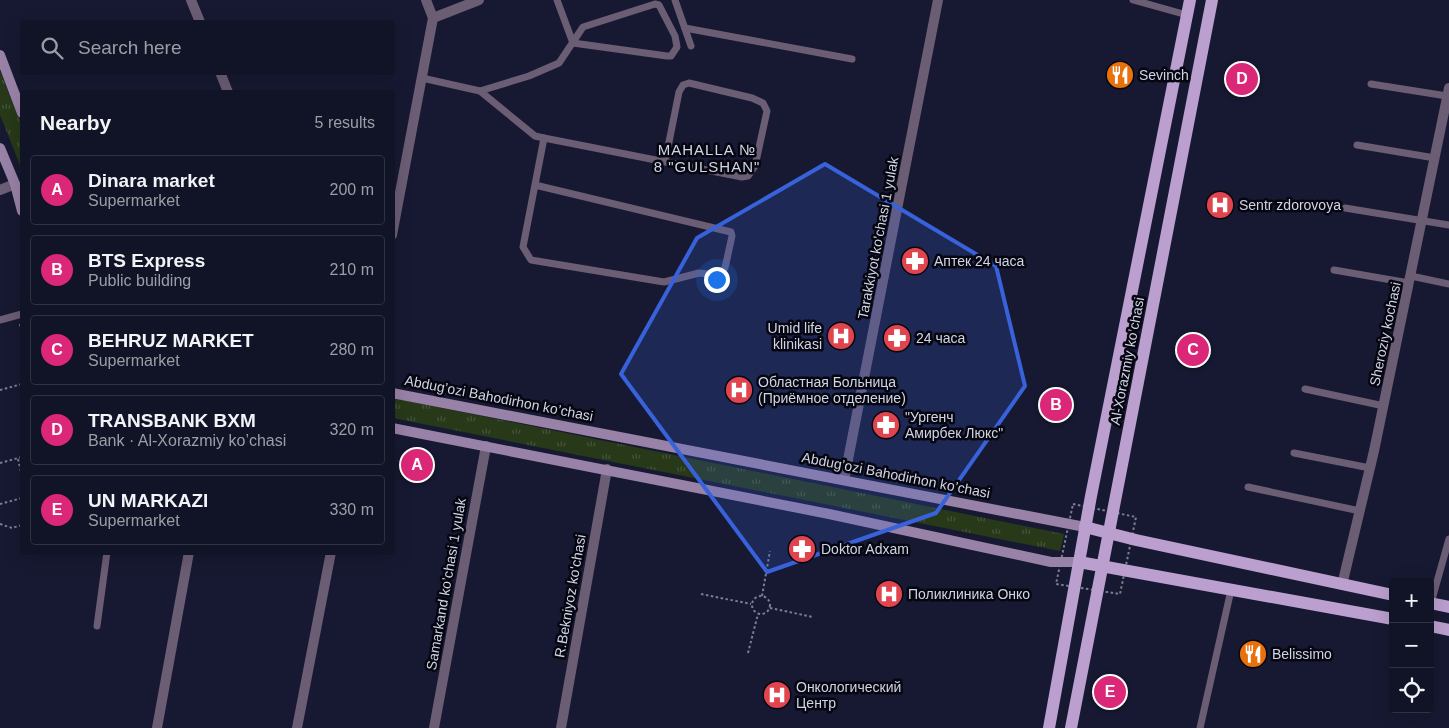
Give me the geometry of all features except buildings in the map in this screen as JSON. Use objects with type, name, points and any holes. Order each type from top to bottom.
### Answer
[{"type":"main road","name":"Al-Xorazmiy ko’chasi","points":[[1049,728],[1085,527],[1190,0]]},
{"type":"main road","name":"Al-Xorazmiy ko’chasi","points":[[1074,727],[1108,533],[1212,0]]},
{"type":"main road","points":[[0,55],[20,108]]},
{"type":"main road","points":[[0,148],[15,184],[20,203]]},
{"type":"main road","name":"Abdug’ozi Bahodirhon ko’chasi","points":[[395,393],[1085,527],[1389,594]]},
{"type":"main road","points":[[395,429],[1060,563],[1079,562],[1126,569],[1389,619]]},
{"type":"main road","points":[[1434,604],[1449,607]]},
{"type":"main road","points":[[1434,627],[1449,630]]},
{"type":"street","points":[[191,0],[199,20]]},
{"type":"street","points":[[395,219],[433,18],[426,0]]},
{"type":"street","points":[[433,18],[480,0]]},
{"type":"street","name":"Tarakkiyot ko'chasi 1 yulak","points":[[844,480],[938,0]]},
{"type":"street","points":[[221,75],[227,90]]},
{"type":"street","name":"Sheroziy kochasi","points":[[1342,585],[1384,406],[1448,92]]},
{"type":"street","points":[[0,190],[15,184]]},
{"type":"street","name":"Samarkand ko’chasi 1 yulak","points":[[434,728],[486,446]]},
{"type":"street","name":"R.Bekniyoz ko'chasi","points":[[561,728],[607,470]]},
{"type":"street","points":[[157,728],[188,555]]},
{"type":"street","points":[[297,728],[330,555]]},
{"type":"lane","points":[[557,0],[573,42]]},
{"type":"lane","points":[[675,0],[690,46]]},
{"type":"lane","points":[[1133,0],[1187,15]]},
{"type":"lane","points":[[480,91],[530,76],[559,63],[573,42],[583,27],[655,4],[659,5],[666,16],[677,47],[671,56],[667,56],[573,42]]},
{"type":"lane","points":[[684,28],[852,59]]},
{"type":"lane","points":[[422,78],[480,91],[527,131],[544,138],[665,162],[748,176],[755,166],[767,111],[763,103],[752,98],[689,83],[683,85],[679,92],[665,162]]},
{"type":"lane","points":[[1371,84],[1448,92]]},
{"type":"lane","points":[[535,186],[731,232],[732,236],[726,268],[718,275],[699,273],[670,283],[532,260],[523,248],[544,138]]},
{"type":"lane","points":[[1357,145],[1435,158]]},
{"type":"lane","points":[[1345,208],[1423,219],[1449,225]]},
{"type":"lane","points":[[1334,270],[1449,284]]},
{"type":"lane","points":[[0,320],[20,315]]},
{"type":"lane","points":[[1306,389],[1384,406]]},
{"type":"lane","points":[[1294,453],[1370,468]]},
{"type":"lane","points":[[1248,487],[1360,511]]},
{"type":"lane","points":[[1434,592],[1449,539]]},
{"type":"lane","points":[[97,626],[107,555]]},
{"type":"lane","points":[[1200,728],[1231,590]]},
{"type":"path","points":[[0,390],[20,385]]},
{"type":"path","points":[[0,462],[18,458],[20,467]]},
{"type":"path","points":[[0,504],[20,499]]},
{"type":"path","points":[[1056,584],[1073,504]]},
{"type":"path","points":[[1120,594],[1136,517]]},
{"type":"path","points":[[0,524],[12,528],[20,526]]},
{"type":"path","points":[[762,596],[770,551]]},
{"type":"path","points":[[702,594],[751,604]]},
{"type":"path","points":[[762,596],[754,599],[751,604],[753,611],[758,614],[764,614],[770,608]]},
{"type":"path","points":[[762,596],[767,599],[770,608]]},
{"type":"path","points":[[770,608],[813,616]]},
{"type":"path","points":[[748,653],[758,614]]},
{"type":"highlighted area","points":[[825,164],[996,266],[1025,386],[936,513],[767,572],[621,374],[697,238]]},
{"type":"green space","points":[[0,71],[20,121],[20,165],[0,115]]},
{"type":"green space","points":[[395,398],[1064,534],[1060,551],[395,418]]},
{"type":"place","name":"Sevinch","points":[[1120,75]]},
{"type":"place","name":"TRANSBANK BXM","points":[[1242,79]]},
{"type":"place","name":"Sentr zdorovoya","points":[[1220,205]]},
{"type":"place","name":"Аптек 24 часа","points":[[915,261]]},
{"type":"place","name":"Umid life klinikasi","points":[[841,336]]},
{"type":"place","name":"24 часа","points":[[897,338]]},
{"type":"place","name":"BEHRUZ MARKET","points":[[1193,350]]},
{"type":"place","name":"Областная Больница (Приёмное отделение)","points":[[739,390]]},
{"type":"place","name":"BTS Express","points":[[1056,405]]},
{"type":"place","name":"\"Ургенч Амирбек Люкс\"","points":[[886,425]]},
{"type":"place","name":"Dinara market","points":[[417,465]]},
{"type":"place","name":"Doktor Adxam","points":[[802,549]]},
{"type":"place","name":"Поликлиника Онко","points":[[889,594]]},
{"type":"place","name":"Belissimo","points":[[1253,654]]},
{"type":"place","name":"UN MARKAZI","points":[[1110,692]]},
{"type":"place","name":"Онкологический Центр","points":[[777,695]]},
{"type":"district","name":"MAHALLA № 8 \"GULSHAN\"","points":[[707,158]]}]
